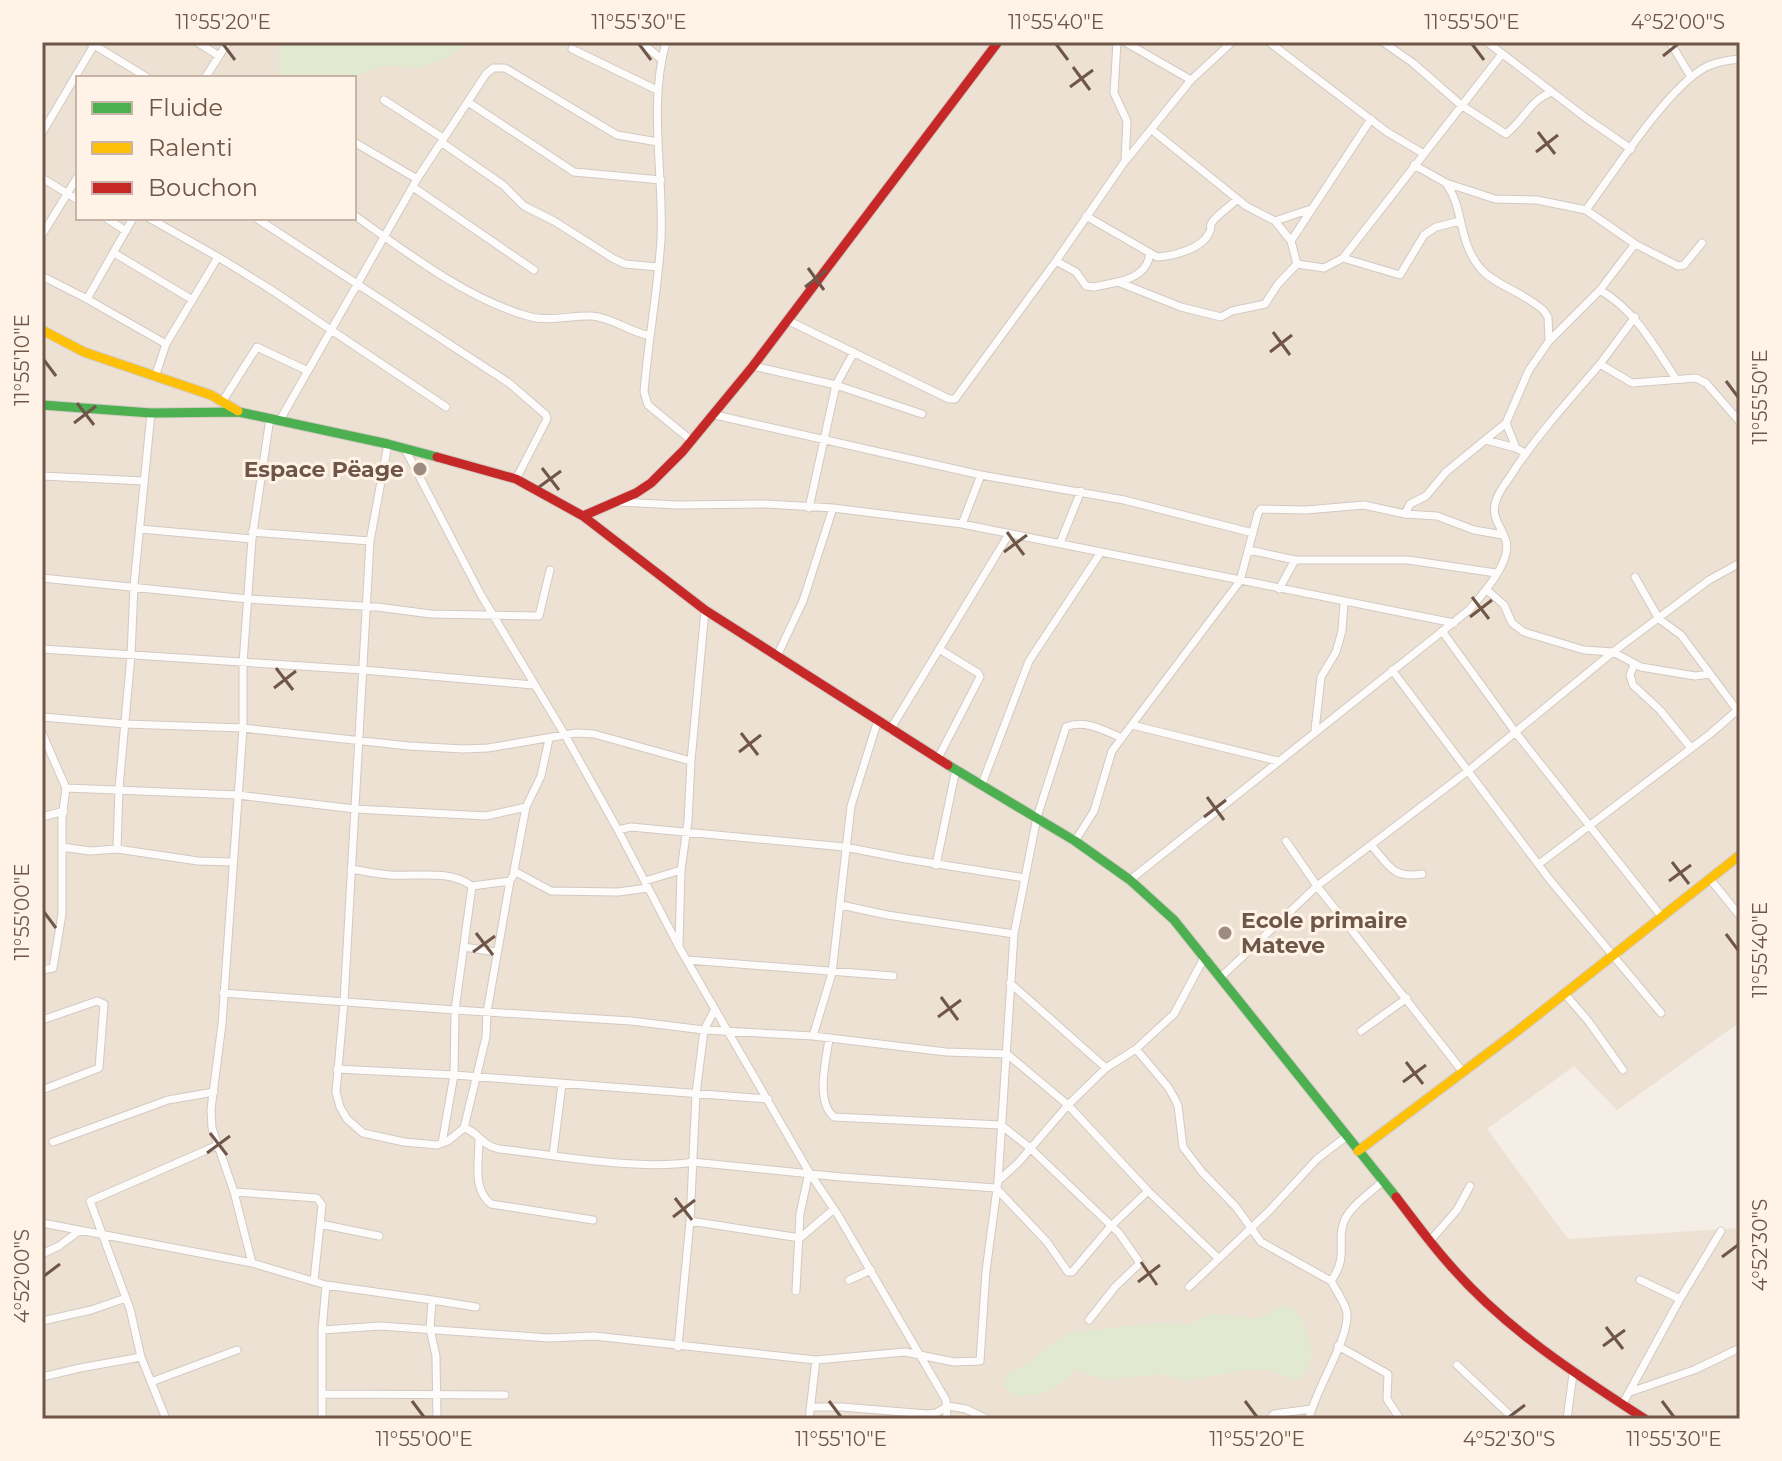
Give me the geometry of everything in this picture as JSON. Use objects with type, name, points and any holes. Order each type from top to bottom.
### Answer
[{"type":"main road","points":[[583,516],[620,502],[651,483],[715,415],[998,42]]},
{"type":"main road","points":[[42,330],[84,352],[211,395],[239,412]]},
{"type":"main road","points":[[42,405],[151,413],[239,412],[275,418],[388,444],[516,479],[583,516],[705,610],[890,730],[1075,841],[1130,880],[1174,920],[1205,956],[1450,1266],[1506,1319],[1573,1374],[1645,1419]]},
{"type":"main road","points":[[1358,1151],[1565,994],[1740,855]]},
{"type":"street","points":[[197,42],[219,56]]},
{"type":"street","points":[[206,76],[228,42]]},
{"type":"street","points":[[641,42],[661,59]]},
{"type":"street","points":[[666,42],[657,90],[661,180],[658,267],[644,392],[648,405],[692,441]]},
{"type":"street","points":[[1117,42],[1114,93],[1127,121],[1125,161]]},
{"type":"street","points":[[1125,42],[1191,80]]},
{"type":"street","points":[[787,320],[952,400],[1056,261],[1125,161],[1191,80],[1232,42]]},
{"type":"street","points":[[1269,42],[1387,132],[1424,154]]},
{"type":"street","points":[[1383,42],[1413,63],[1461,105],[1506,134],[1516,126],[1533,102],[1552,92]]},
{"type":"street","points":[[1487,42],[1631,149]]},
{"type":"street","points":[[1670,42],[1691,77]]},
{"type":"street","points":[[42,133],[92,44],[139,75]]},
{"type":"street","points":[[572,49],[657,90]]},
{"type":"street","points":[[1297,264],[1324,268],[1343,258],[1502,54]]},
{"type":"street","points":[[1586,210],[1674,94],[1691,77],[1725,60],[1740,59]]},
{"type":"street","points":[[252,1263],[211,1120],[243,728],[243,663],[252,536],[275,418],[308,371],[415,183],[486,74],[499,67],[617,135],[658,142]]},
{"type":"street","points":[[384,100],[503,185],[531,211],[554,221],[625,264],[658,267]]},
{"type":"street","points":[[468,102],[574,172],[661,180]]},
{"type":"street","points":[[1291,241],[1371,119]]},
{"type":"street","points":[[1152,130],[1237,199],[1275,221],[1291,241],[1297,264]]},
{"type":"street","points":[[356,143],[534,270]]},
{"type":"street","points":[[1414,165],[1446,183],[1495,199],[1537,200],[1586,210],[1635,244],[1678,266],[1684,265],[1702,243]]},
{"type":"street","points":[[42,178],[76,199]]},
{"type":"street","points":[[42,235],[76,179]]},
{"type":"street","points":[[1446,183],[1455,195],[1464,242],[1481,269],[1544,311],[1548,317],[1549,341]]},
{"type":"street","points":[[1086,216],[1157,257],[1165,257],[1193,247],[1209,233],[1211,223],[1237,199]]},
{"type":"street","points":[[1275,221],[1313,209]]},
{"type":"street","points":[[356,216],[410,256],[463,288],[511,311],[541,319],[592,316],[609,319],[638,334],[650,336]]},
{"type":"street","points":[[109,220],[126,231]]},
{"type":"street","points":[[87,299],[132,220]]},
{"type":"street","points":[[153,220],[218,257],[446,407]]},
{"type":"street","points":[[259,220],[509,383],[546,415],[547,419],[516,479]]},
{"type":"street","points":[[1343,258],[1397,276],[1424,235],[1436,227],[1460,221]]},
{"type":"street","points":[[1405,514],[1410,504],[1426,496],[1446,472],[1506,423],[1529,370],[1549,341],[1600,290],[1635,244]]},
{"type":"street","points":[[114,253],[191,299]]},
{"type":"street","points":[[1056,261],[1076,272],[1086,286],[1094,287],[1118,282],[1143,270],[1150,253]]},
{"type":"street","points":[[155,377],[166,344],[218,257]]},
{"type":"street","points":[[1118,282],[1181,307],[1221,317],[1232,311],[1265,304],[1297,264]]},
{"type":"street","points":[[42,276],[166,344]]},
{"type":"street","points":[[1600,290],[1635,317],[1676,379]]},
{"type":"street","points":[[1130,880],[1315,730],[1454,623],[1487,590],[1507,548],[1494,515],[1496,500],[1525,453],[1635,317]]},
{"type":"street","points":[[222,402],[257,347],[308,371]]},
{"type":"street","points":[[809,508],[836,385],[854,352]]},
{"type":"street","points":[[1600,364],[1632,383],[1696,378],[1706,383],[1740,422]]},
{"type":"street","points":[[753,366],[836,385],[922,414]]},
{"type":"street","points":[[117,849],[134,585],[151,413]]},
{"type":"street","points":[[715,415],[981,475],[1081,491],[1253,533]]},
{"type":"street","points":[[1506,423],[1516,448]]},
{"type":"street","points":[[1486,440],[1525,453]]},
{"type":"street","points":[[388,444],[370,541],[344,1002],[336,1092],[347,1119],[363,1133],[404,1142],[442,1143],[464,1128],[486,1037],[496,952],[526,807],[545,765],[549,739]]},
{"type":"street","points":[[405,449],[493,615],[618,830],[679,947],[809,1172],[920,1355],[948,1406],[947,1419]]},
{"type":"street","points":[[962,524],[981,475]]},
{"type":"street","points":[[42,476],[144,481]]},
{"type":"street","points":[[1060,543],[1081,491]]},
{"type":"street","points":[[620,502],[833,508],[962,524],[1454,623]]},
{"type":"street","points":[[1075,841],[1094,811],[1109,757],[1240,581],[1258,513],[1266,507],[1306,510],[1364,505],[1405,514],[1437,516],[1474,530],[1503,535]]},
{"type":"street","points":[[777,656],[803,601],[833,508]]},
{"type":"street","points":[[140,529],[370,541]]},
{"type":"street","points":[[890,730],[1009,534]]},
{"type":"street","points":[[1249,550],[1295,560],[1408,560],[1496,573]]},
{"type":"street","points":[[982,784],[1029,661],[1101,552]]},
{"type":"street","points":[[1279,589],[1295,560]]},
{"type":"street","points":[[1221,977],[1317,886],[1468,771],[1613,652],[1709,580],[1740,563]]},
{"type":"street","points":[[42,578],[431,614],[540,616],[550,570]]},
{"type":"street","points":[[1539,864],[1739,711],[1675,628],[1659,619],[1635,577]]},
{"type":"street","points":[[1487,590],[1504,605],[1512,623],[1524,632],[1584,650],[1613,652],[1634,665],[1695,676],[1710,674]]},
{"type":"street","points":[[1315,730],[1321,677],[1336,652],[1342,631],[1344,602]]},
{"type":"street","points":[[679,947],[681,870],[687,832],[705,610]]},
{"type":"street","points":[[1442,631],[1516,733],[1662,917]]},
{"type":"street","points":[[42,649],[363,670],[533,685]]},
{"type":"street","points":[[938,758],[980,677],[939,649]]},
{"type":"street","points":[[1634,665],[1630,675],[1633,685],[1660,710],[1691,748]]},
{"type":"street","points":[[1392,670],[1539,864],[1661,1013]]},
{"type":"street","points":[[42,717],[125,724],[243,728],[463,749],[594,734],[691,761]]},
{"type":"street","points":[[813,1036],[832,973],[845,847],[855,792],[878,720]]},
{"type":"street","points":[[322,1330],[380,1326],[549,1338],[594,1336],[816,1360],[893,1353],[954,1362],[980,1361],[986,1271],[997,1184],[1014,934],[1037,817],[1066,727],[1086,724],[1122,738]]},
{"type":"street","points":[[1132,725],[1278,761]]},
{"type":"street","points":[[42,733],[66,788],[62,914],[55,963],[49,971],[42,970]]},
{"type":"street","points":[[936,865],[956,769]]},
{"type":"street","points":[[66,788],[238,795],[355,809],[486,816],[526,807]]},
{"type":"street","points":[[42,817],[64,811]]},
{"type":"street","points":[[618,830],[631,827],[845,847],[1025,878]]},
{"type":"street","points":[[1286,841],[1317,886],[1463,1072]]},
{"type":"street","points":[[1371,845],[1392,870],[1410,876],[1422,874]]},
{"type":"street","points":[[62,847],[90,851],[117,849],[198,861],[233,862]]},
{"type":"street","points":[[351,869],[388,875],[439,876],[460,879],[472,886],[510,881]]},
{"type":"street","points":[[514,871],[551,891],[618,892],[681,870]]},
{"type":"street","points":[[1710,879],[1740,916]]},
{"type":"street","points":[[442,1143],[454,1075],[455,1010],[472,886]]},
{"type":"street","points":[[1731,904],[1740,905]]},
{"type":"street","points":[[841,905],[1014,934]]},
{"type":"street","points":[[464,947],[496,952]]},
{"type":"street","points":[[997,1184],[1106,1068],[1136,1049],[1174,1014],[1205,956]]},
{"type":"street","points":[[687,960],[893,976]]},
{"type":"street","points":[[1010,983],[1106,1068]]},
{"type":"street","points":[[223,993],[631,1021],[704,1030],[813,1036],[946,1052],[1007,1054],[1068,1105],[1148,1191],[1218,1258]]},
{"type":"street","points":[[1565,994],[1623,1070]]},
{"type":"street","points":[[1361,1031],[1407,998]]},
{"type":"street","points":[[42,1020],[97,1001],[104,1004],[99,1068],[42,1090]]},
{"type":"street","points":[[678,1347],[690,1221],[696,1094],[704,1030],[715,1009]]},
{"type":"street","points":[[829,1039],[824,1102],[826,1110],[834,1117],[1001,1125],[1030,1148],[1119,1233],[1140,1263],[1115,1287],[1089,1320]]},
{"type":"street","points":[[1136,1049],[1168,1087],[1178,1106],[1185,1150],[1236,1207],[1261,1242],[1331,1281],[1346,1309],[1347,1328],[1309,1419]]},
{"type":"street","points":[[337,1069],[477,1076],[768,1099]]},
{"type":"street","points":[[553,1155],[562,1084]]},
{"type":"street","points":[[53,1142],[168,1100],[214,1092]]},
{"type":"street","points":[[464,1128],[471,1129],[479,1140],[499,1149],[553,1155],[636,1163],[693,1162],[997,1184],[1047,1242],[1068,1272],[1072,1272],[1111,1226],[1148,1191]]},
{"type":"street","points":[[1189,1287],[1270,1210],[1317,1159],[1347,1136]]},
{"type":"street","points":[[479,1140],[478,1187],[491,1204],[593,1220]]},
{"type":"street","points":[[166,1419],[141,1357],[126,1298],[90,1205],[92,1198],[218,1145]]},
{"type":"street","points":[[796,1291],[800,1214],[809,1172]]},
{"type":"street","points":[[1331,1281],[1343,1260],[1344,1222],[1357,1204],[1382,1182]]},
{"type":"street","points":[[1429,1242],[1457,1210],[1470,1186]]},
{"type":"street","points":[[234,1192],[317,1198],[322,1205],[314,1281]]},
{"type":"street","points":[[690,1221],[800,1238],[834,1209]]},
{"type":"street","points":[[42,1223],[252,1263],[326,1285],[476,1307]]},
{"type":"street","points":[[320,1224],[379,1236]]},
{"type":"street","points":[[42,1254],[79,1231]]},
{"type":"street","points":[[1622,1405],[1721,1231]]},
{"type":"street","points":[[849,1280],[871,1270]]},
{"type":"street","points":[[1640,1280],[1680,1299]]},
{"type":"street","points":[[322,1419],[322,1330],[326,1285]]},
{"type":"street","points":[[42,1321],[126,1298]]},
{"type":"street","points":[[432,1300],[430,1329],[436,1356],[437,1419]]},
{"type":"street","points":[[1338,1346],[1388,1374],[1387,1399],[1400,1419]]},
{"type":"street","points":[[1630,1392],[1694,1370],[1740,1348]]},
{"type":"street","points":[[151,1382],[237,1350]]},
{"type":"street","points":[[42,1377],[141,1357]]},
{"type":"street","points":[[809,1419],[816,1360]]},
{"type":"street","points":[[1457,1365],[1514,1419]]},
{"type":"street","points":[[1567,1419],[1573,1374]]},
{"type":"street","points":[[322,1394],[505,1395]]},
{"type":"street","points":[[811,1407],[927,1414],[948,1406],[966,1409],[987,1419]]},
{"type":"street","points":[[1270,1419],[1274,1414],[1311,1409]]},
{"type":"shaded area","points":[[42,42],[1740,42],[1740,1022],[1617,1110],[1574,1066],[1487,1129],[1568,1239],[1740,1228],[1740,1419],[42,1419]]},
{"type":"green space","points":[[280,42],[470,42],[445,59],[419,68],[381,66],[356,76],[279,76]]},
{"type":"green space","points":[[1278,1307],[1291,1307],[1308,1335],[1311,1357],[1303,1375],[1294,1381],[1273,1371],[1259,1370],[1185,1381],[1159,1374],[1106,1380],[1075,1370],[1055,1388],[1041,1394],[1014,1396],[1004,1387],[1006,1375],[1031,1362],[1046,1347],[1070,1333],[1154,1323],[1190,1324],[1214,1313],[1254,1319]]},
{"type":"traffic: fast","points":[[42,405],[151,413],[239,412],[437,457]]},
{"type":"traffic: fast","points":[[948,765],[1075,841],[1130,880],[1174,920],[1396,1197]]},
{"type":"traffic: slow","points":[[42,330],[84,352],[211,395],[238,411]]},
{"type":"traffic: slow","points":[[1358,1151],[1516,1032],[1740,855]]},
{"type":"traffic: jam","points":[[583,516],[636,493],[651,483],[683,451],[753,366],[998,42]]},
{"type":"traffic: jam","points":[[437,457],[516,479],[583,516],[705,610],[948,765]]},
{"type":"traffic: jam","points":[[1396,1197],[1470,1287],[1516,1329],[1566,1367],[1645,1419]]},
{"type":"place","name":"Espace Pëage","points":[[420,469]]},
{"type":"place","name":"Ecole primaire Mateve","points":[[1225,933]]}]
